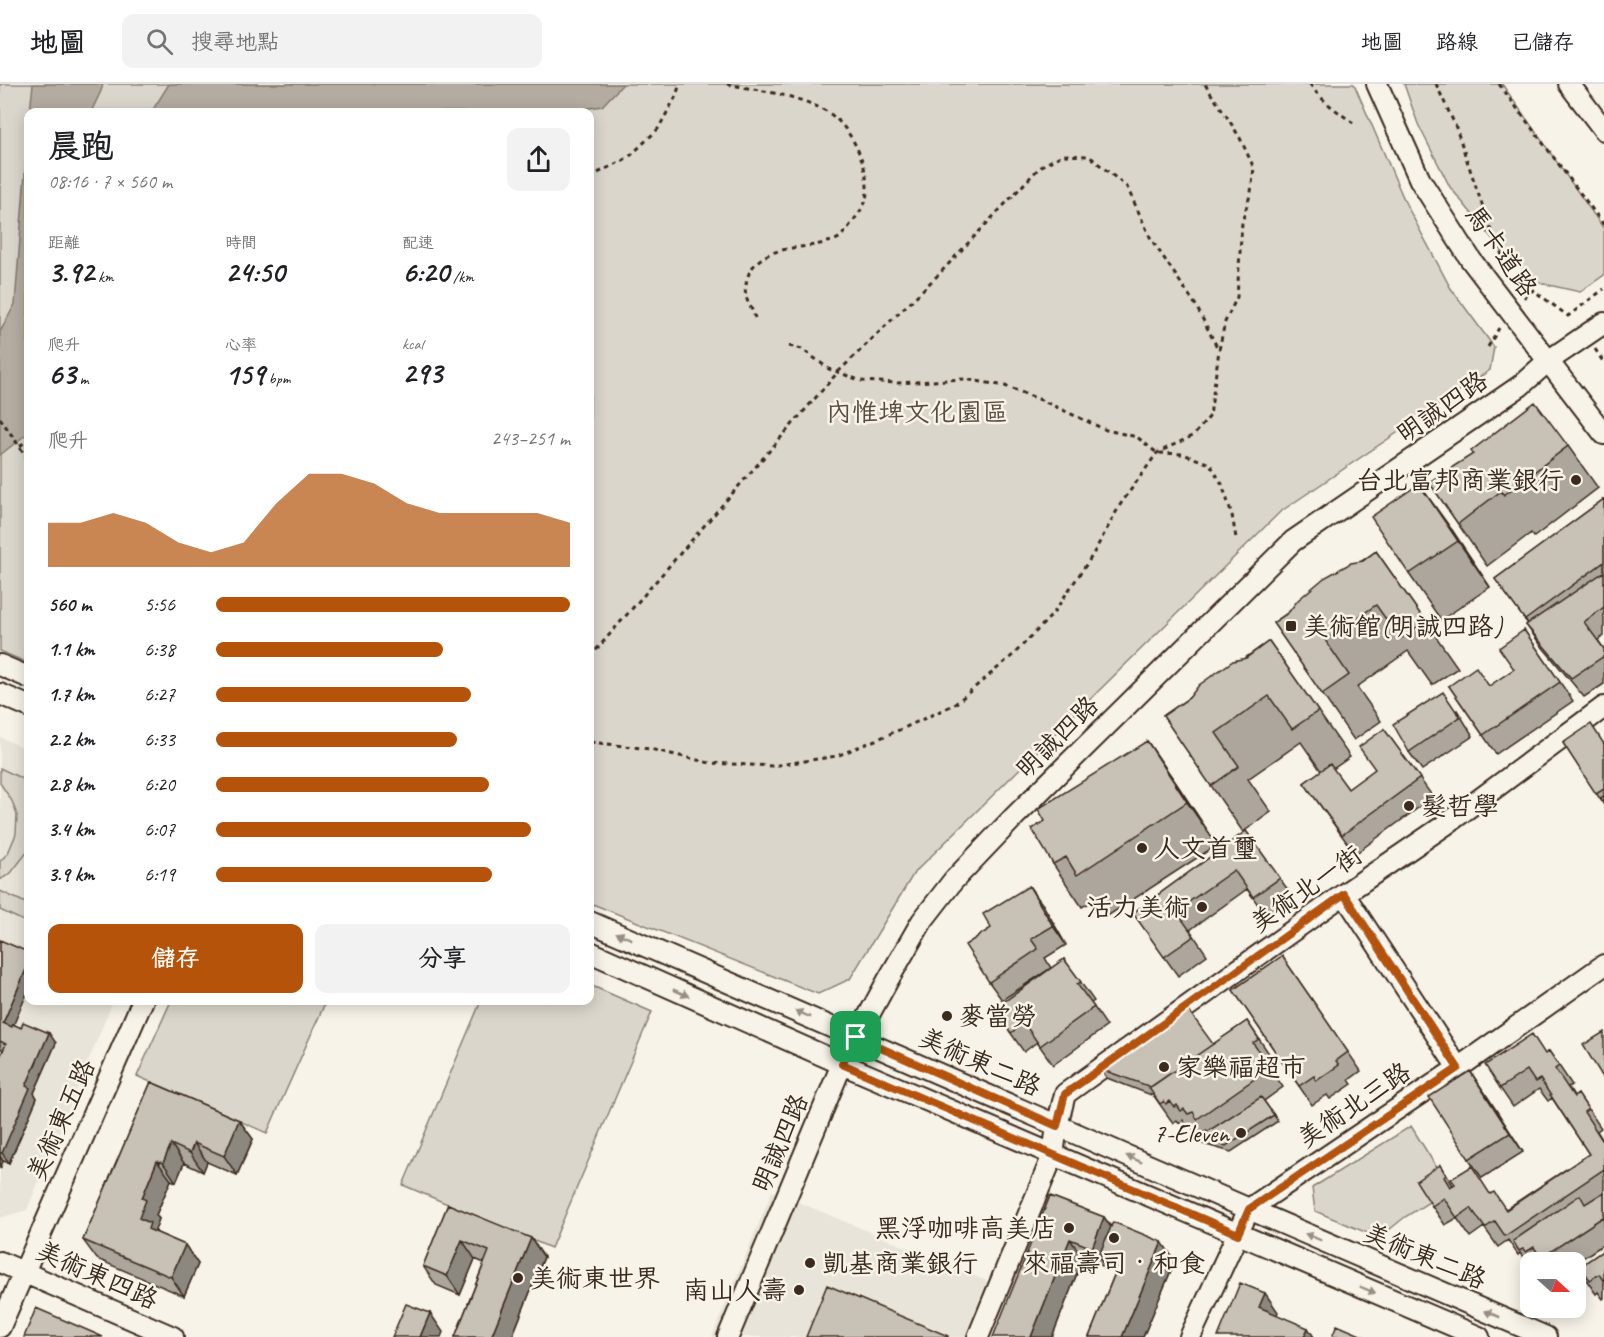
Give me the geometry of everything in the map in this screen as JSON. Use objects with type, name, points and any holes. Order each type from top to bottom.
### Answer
[{"type":"street","name":"馬卡道路","points":[[1377,84],[1420,180],[1471,260],[1604,434]]},
{"type":"street","points":[[1569,84],[1604,130]]},
{"type":"street","name":"明誠四路","points":[[729,1337],[842,1064],[922,921],[953,881],[1014,817],[1293,541],[1520,386],[1548,361],[1604,323]]},
{"type":"street","points":[[0,665],[24,676]]},
{"type":"street","points":[[0,694],[24,704]]},
{"type":"street","name":"美術北一街","points":[[978,1337],[1053,1155],[1065,1094],[1344,894],[1445,825],[1604,707]]},
{"type":"street","points":[[1344,894],[1458,1068]]},
{"type":"street","name":"美術東二路","points":[[594,923],[1546,1337]]},
{"type":"street","name":"美術東二路","points":[[594,954],[842,1064],[1479,1337]]},
{"type":"street","name":"美術北三路","points":[[1249,1209],[1604,966]]},
{"type":"street","name":"美術東五路","points":[[0,1327],[141,1005]]},
{"type":"street","points":[[1190,1337],[1249,1209]]},
{"type":"street","name":"美術東四路","points":[[0,1262],[173,1337]]},
{"type":"path","points":[[594,175],[629,157],[658,129],[680,84]]},
{"type":"path","points":[[727,84],[784,94],[825,110],[846,128],[866,175],[866,203],[839,239],[814,246],[777,250],[764,256],[749,272],[744,295],[755,318]]},
{"type":"path","points":[[594,742],[650,749],[710,763],[772,766],[837,756],[955,704],[1013,655],[1052,615],[1092,556],[1120,505],[1157,453],[1194,435],[1210,416],[1225,322],[1237,297],[1242,222],[1251,192],[1254,168],[1240,138],[1205,84]]},
{"type":"path","points":[[1310,84],[1315,93],[1356,124]]},
{"type":"path","points":[[1436,84],[1455,125],[1491,231],[1503,257]]},
{"type":"path","points":[[1499,84],[1604,225]]},
{"type":"path","points":[[594,652],[838,372],[939,274],[1040,167],[1062,155],[1089,156],[1127,187],[1150,239],[1195,304],[1219,350]]},
{"type":"path","points":[[1533,290],[1568,316],[1604,289]]},
{"type":"path","points":[[789,346],[802,349],[829,369],[862,381],[965,379],[1005,386],[1106,430],[1137,437],[1157,453],[1183,454],[1210,464],[1222,484],[1232,515],[1236,538]]},
{"type":"path","points":[[0,418],[24,452]]},
{"type":"path","points":[[20,446],[24,442]]},
{"type":"shaded area","points":[[33,84],[103,84],[93,108],[30,108]]},
{"type":"shaded area","points":[[169,84],[623,84],[602,106],[590,108],[154,108]]},
{"type":"shaded area","points":[[24,187],[24,436],[0,455],[0,332],[15,304]]},
{"type":"shaded area","points":[[0,737],[24,748],[24,1005],[111,1005],[27,1210],[0,1218]]},
{"type":"shaded area","points":[[772,1191],[989,1282],[965,1337],[712,1337]]},
{"type":"green space","name":"內惟埤文化園區","points":[[0,84],[1354,84],[1406,204],[1450,287],[1494,347],[1490,370],[1280,512],[914,873],[850,979],[818,994],[594,905],[594,108],[24,108],[24,661],[0,651]]},
{"type":"green space","points":[[1404,84],[1502,84],[1604,229],[1604,275],[1580,292],[1540,283],[1504,253],[1450,187],[1418,124]]},
{"type":"green space","points":[[0,768],[24,781],[24,856],[11,873],[0,880],[0,861],[8,853],[16,834],[17,815],[12,801],[0,783]]},
{"type":"green space","points":[[0,891],[24,902],[24,921],[0,910]]},
{"type":"green space","points":[[594,987],[652,1012],[551,1248],[403,1185],[479,1005],[594,1005]]},
{"type":"green space","points":[[169,1005],[324,1005],[267,1133],[137,1076]]},
{"type":"green space","points":[[1411,1126],[1450,1189],[1405,1217],[1379,1238],[1315,1211],[1312,1188]]},
{"type":"building","points":[[1535,402],[1568,446],[1504,495],[1501,491],[1458,524],[1429,482],[1473,454],[1471,451]]},
{"type":"building","points":[[1419,484],[1458,541],[1409,574],[1371,517]]},
{"type":"building","points":[[1604,499],[1604,562],[1525,620],[1495,579]]},
{"type":"building","points":[[1376,551],[1425,621],[1400,639],[1376,605],[1325,640],[1349,675],[1322,694],[1273,623],[1288,613],[1298,600],[1324,578],[1351,563],[1363,561]]},
{"type":"building","points":[[1604,572],[1604,607],[1584,622],[1604,649],[1604,656],[1571,678],[1526,625]]},
{"type":"building","points":[[1524,630],[1560,682],[1483,735],[1449,686],[1476,667],[1489,686],[1514,669],[1499,648]]},
{"type":"building","points":[[1269,641],[1318,711],[1292,729],[1269,696],[1216,733],[1239,766],[1211,786],[1163,716],[1189,698],[1199,685],[1233,661],[1246,658]]},
{"type":"building","points":[[1443,692],[1460,717],[1409,752],[1393,724]]},
{"type":"building","points":[[1591,724],[1604,744],[1604,789],[1596,794],[1563,743]]},
{"type":"building","points":[[1384,729],[1420,778],[1342,835],[1304,783],[1330,764],[1348,789],[1375,769],[1359,747]]},
{"type":"building","points":[[1147,741],[1187,802],[1077,875],[1066,857],[1053,864],[1032,829],[1045,821],[1038,809]]},
{"type":"building","points":[[1246,831],[1280,878],[1253,897],[1234,870],[1176,911],[1194,936],[1164,957],[1133,913]]},
{"type":"building","points":[[1029,886],[1053,926],[1031,939],[1038,949],[989,982],[965,945],[991,928],[983,914]]},
{"type":"building","points":[[0,940],[24,950],[24,974],[3,1023],[21,1028],[23,1022],[49,1033],[26,1086],[30,1088],[2,1153],[0,1153],[0,1057],[6,1044],[0,1041]]},
{"type":"building","points":[[1282,956],[1348,1052],[1336,1061],[1339,1065],[1316,1081],[1314,1076],[1299,1086],[1233,990]]},
{"type":"building","points":[[1064,959],[1081,982],[1077,984],[1094,1007],[1040,1046],[1024,1023],[1011,1033],[994,1009]]},
{"type":"building","name":"家樂福超市","points":[[1186,1007],[1213,1044],[1151,1087],[1100,1069]]},
{"type":"building","points":[[1247,1021],[1259,1039],[1253,1043],[1270,1068],[1197,1119],[1193,1112],[1188,1114],[1184,1109],[1181,1111],[1170,1101],[1160,1104],[1149,1088]]},
{"type":"building","points":[[1604,1032],[1604,1079],[1583,1045]]},
{"type":"building","points":[[1532,1034],[1545,1054],[1549,1051],[1559,1066],[1555,1069],[1574,1097],[1578,1094],[1588,1109],[1584,1112],[1604,1143],[1604,1169],[1505,1236],[1495,1221],[1485,1228],[1471,1208],[1457,1218],[1444,1198],[1432,1206],[1416,1181],[1440,1165],[1450,1187],[1455,1184],[1451,1179],[1472,1166],[1490,1194],[1494,1192],[1506,1210],[1589,1154],[1540,1079],[1535,1082],[1527,1070],[1500,1088],[1485,1065]]},
{"type":"building","points":[[1470,1071],[1510,1133],[1469,1159],[1429,1097]]},
{"type":"building","points":[[151,1082],[239,1120],[224,1156],[194,1143],[190,1153],[171,1144],[163,1163],[157,1161],[142,1198],[146,1200],[139,1218],[150,1223],[148,1229],[185,1245],[171,1277],[83,1240]]},
{"type":"building","points":[[1261,1097],[1274,1115],[1226,1146],[1199,1137]]},
{"type":"building","points":[[1604,1192],[1604,1218],[1550,1252],[1537,1252],[1534,1247],[1526,1252],[1523,1249],[1519,1251],[1513,1241],[1580,1195],[1585,1204]]},
{"type":"building","points":[[1050,1196],[1104,1217],[1092,1248],[1070,1239],[1031,1337],[993,1337]]},
{"type":"building","points":[[448,1204],[531,1238],[491,1337],[455,1337],[489,1251],[462,1240],[447,1276],[423,1266]]},
{"type":"building","points":[[1113,1222],[1162,1242],[1122,1337],[1089,1337],[1120,1261],[1100,1253]]},
{"type":"building","points":[[1604,1250],[1604,1282],[1599,1274],[1590,1280],[1586,1274],[1586,1262]]},
{"type":"building","points":[[1240,1283],[1265,1293],[1259,1307],[1308,1328],[1304,1337],[1218,1337]]},
{"type":"building","points":[[827,1285],[948,1336],[948,1337],[806,1337]]},
{"type":"building","points":[[406,1304],[430,1313],[420,1337],[392,1337]]},
{"type":"building","points":[[36,1308],[103,1337],[24,1337]]},
{"type":"building","points":[[1337,1325],[1365,1337],[1332,1337]]},
{"type":"place","name":"台北富邦商業銀行","points":[[1576,480]]},
{"type":"place","name":"美術館(明誠四路)","points":[[1291,626]]},
{"type":"place","name":"髮哲學","points":[[1409,806]]},
{"type":"place","name":"人文首璽","points":[[1142,848]]},
{"type":"place","name":"活力美術","points":[[1202,907]]},
{"type":"place","name":"麥當勞","points":[[947,1016]]},
{"type":"place","name":"家樂福超市","points":[[1164,1067]]},
{"type":"place","name":"7-Eleven","points":[[1241,1133]]},
{"type":"place","name":"黑浮咖啡高美店","points":[[1069,1228]]},
{"type":"place","name":"來福壽司‧和食","points":[[1114,1238]]},
{"type":"place","name":"凱基商業銀行","points":[[810,1263]]},
{"type":"place","name":"美術東世界","points":[[518,1278]]},
{"type":"place","name":"南山人壽","points":[[799,1290]]},
{"type":"route","points":[[1344,894],[1458,1068],[1249,1209],[1238,1234],[842,1064],[856,1037],[1057,1126],[1065,1094],[1344,894]]}]
